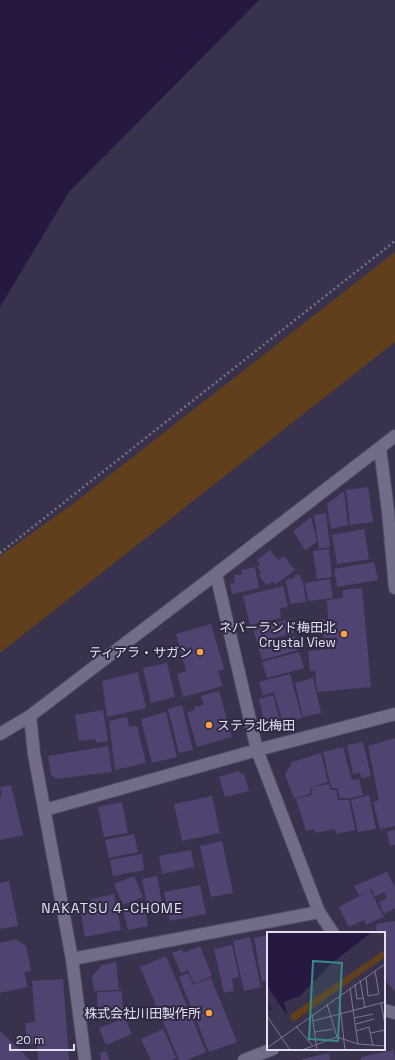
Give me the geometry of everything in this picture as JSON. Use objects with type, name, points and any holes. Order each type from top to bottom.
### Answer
[{"type":"street","points":[[0,734],[30,716],[395,436]]},
{"type":"street","points":[[380,448],[388,511],[395,588]]},
{"type":"street","points":[[216,574],[257,750],[319,912],[332,932]]},
{"type":"street","points":[[44,810],[257,750],[395,714]]},
{"type":"street","points":[[30,716],[34,754],[72,958],[85,1060]]},
{"type":"street","points":[[72,958],[319,912]]},
{"type":"street","points":[[385,1010],[395,1013]]},
{"type":"street","points":[[244,1060],[260,1057],[271,1050]]},
{"type":"path","points":[[0,553],[395,241]]},
{"type":"shaded area","points":[[0,0],[259,0],[69,192],[0,307]]},
{"type":"shaded area","points":[[395,252],[395,342],[0,653],[0,556],[74,503]]},
{"type":"building","points":[[368,487],[373,522],[350,525],[346,490]]},
{"type":"building","points":[[344,491],[348,525],[331,529],[327,504]]},
{"type":"building","points":[[326,513],[330,547],[319,549],[314,515]]},
{"type":"building","points":[[311,517],[317,542],[305,550],[293,531]]},
{"type":"building","points":[[364,529],[369,559],[337,564],[332,535]]},
{"type":"building","points":[[329,549],[332,577],[317,579],[313,551]]},
{"type":"building","points":[[270,550],[278,560],[284,556],[295,570],[275,585],[273,582],[266,585],[259,575],[261,573],[257,567],[260,564],[257,560]]},
{"type":"building","points":[[374,562],[378,580],[337,587],[334,569]]},
{"type":"building","points":[[255,567],[259,588],[232,594],[230,584],[235,583],[234,575],[242,574],[241,570]]},
{"type":"building","points":[[299,574],[303,582],[306,602],[290,604],[286,580],[295,578],[294,575]]},
{"type":"building","points":[[330,579],[333,598],[308,601],[305,583]]},
{"type":"building","points":[[283,586],[288,607],[280,608],[281,618],[250,625],[243,596]]},
{"type":"building","name":"ネバーランド梅田北 Crystal View","points":[[362,588],[371,687],[317,692],[315,670],[310,671],[308,651],[329,649],[328,641],[324,641],[322,627],[315,627],[315,620],[328,619],[327,600],[343,598],[343,590]]},
{"type":"building","points":[[290,619],[294,633],[257,642],[253,628]]},
{"type":"building","name":"ティアラ・サガン","points":[[211,624],[224,669],[218,671],[223,686],[183,697],[177,674],[186,671],[176,634]]},
{"type":"building","points":[[295,636],[298,650],[262,660],[258,645]]},
{"type":"building","points":[[299,652],[304,668],[267,678],[262,662]]},
{"type":"building","points":[[167,663],[175,697],[151,703],[143,668]]},
{"type":"building","points":[[138,672],[146,708],[107,717],[102,681]]},
{"type":"building","points":[[290,674],[302,718],[283,723],[274,692],[263,695],[259,682]]},
{"type":"building","points":[[313,678],[321,713],[303,717],[295,683]]},
{"type":"building","name":"ステラ北梅田","points":[[219,691],[232,737],[197,747],[187,713],[195,710],[194,707],[204,705],[201,696]]},
{"type":"building","points":[[273,695],[281,724],[275,726],[264,721],[259,699]]},
{"type":"building","points":[[182,705],[193,750],[179,753],[168,709]]},
{"type":"building","points":[[103,710],[108,741],[96,743],[95,739],[79,741],[75,715]]},
{"type":"building","points":[[166,712],[177,757],[152,763],[141,719]]},
{"type":"building","points":[[127,717],[129,727],[137,726],[146,763],[115,770],[109,721]]},
{"type":"building","points":[[394,738],[395,826],[380,829],[373,802],[379,800],[368,746]]},
{"type":"building","points":[[363,742],[371,776],[362,778],[360,773],[353,774],[347,745]]},
{"type":"building","points":[[108,746],[112,772],[56,779],[51,775],[48,756]]},
{"type":"building","points":[[343,747],[352,780],[359,779],[363,795],[351,798],[340,798],[337,788],[331,788],[323,752]]},
{"type":"building","points":[[321,753],[328,782],[310,787],[310,794],[294,799],[285,774],[292,762]]},
{"type":"building","points":[[238,771],[244,775],[249,791],[225,797],[219,777]]},
{"type":"building","points":[[329,784],[330,790],[336,790],[338,800],[349,800],[355,830],[336,834],[335,829],[315,833],[314,829],[306,831],[296,799],[312,795],[311,787]]},
{"type":"building","points":[[11,785],[23,835],[0,840],[0,797],[2,796],[0,787]]},
{"type":"building","points":[[369,795],[376,829],[358,832],[351,800]]},
{"type":"building","points":[[212,796],[220,833],[182,841],[174,804]]},
{"type":"building","points":[[122,802],[128,833],[104,837],[98,807]]},
{"type":"building","points":[[395,830],[395,845],[390,846],[387,832]]},
{"type":"building","points":[[134,834],[138,852],[109,858],[105,840]]},
{"type":"building","points":[[222,841],[233,893],[211,897],[200,846]]},
{"type":"building","points":[[191,850],[194,867],[162,874],[159,856]]},
{"type":"building","points":[[142,854],[144,870],[113,876],[110,860]]},
{"type":"building","points":[[387,872],[395,887],[395,908],[384,914],[379,902],[387,898],[384,892],[375,897],[372,889],[359,895],[354,886]]},
{"type":"building","points":[[134,876],[143,897],[123,905],[114,884]]},
{"type":"building","points":[[157,876],[163,909],[148,911],[142,879]]},
{"type":"building","points":[[9,881],[18,926],[0,929],[0,883]]},
{"type":"building","points":[[200,885],[206,914],[170,921],[164,892]]},
{"type":"building","points":[[370,890],[384,917],[366,925],[364,920],[349,927],[339,907]]},
{"type":"building","points":[[114,894],[121,930],[85,937],[81,914],[94,912],[91,899]]},
{"type":"building","points":[[144,904],[148,926],[128,930],[123,909]]},
{"type":"building","points":[[395,921],[395,991],[387,983],[385,973],[385,932],[377,932],[376,924]]},
{"type":"building","points":[[267,935],[267,981],[262,982],[254,938]]},
{"type":"building","points":[[250,937],[261,987],[244,991],[233,941]]},
{"type":"building","points":[[16,939],[26,946],[31,971],[24,972],[28,987],[0,993],[0,943]]},
{"type":"building","points":[[232,945],[239,977],[232,979],[234,991],[224,993],[214,949]]},
{"type":"building","points":[[200,946],[212,976],[194,984],[188,970],[181,973],[172,953],[182,949],[183,953]]},
{"type":"building","points":[[166,956],[206,1052],[187,1060],[179,1060],[140,967]]},
{"type":"building","points":[[116,962],[119,990],[94,991],[92,976],[102,965]]},
{"type":"building","name":"株式会社川田製作所","points":[[188,973],[193,985],[211,978],[237,1042],[209,1052],[179,977]]},
{"type":"building","points":[[63,979],[69,1060],[38,1060],[37,1044],[27,1045],[25,1023],[35,1022],[32,981]]},
{"type":"building","points":[[122,991],[123,1012],[111,1013],[111,1016],[98,1016],[97,992]]},
{"type":"building","points":[[125,1018],[132,1034],[106,1045],[99,1028]]},
{"type":"building","points":[[163,1029],[176,1058],[172,1060],[151,1060],[141,1039]]},
{"type":"building","points":[[0,1031],[30,1060],[0,1060]]},
{"type":"building","points":[[394,1050],[395,1060],[361,1060],[361,1057]]},
{"type":"building","points":[[106,1051],[110,1060],[101,1060],[100,1053]]},
{"type":"building","points":[[329,1053],[330,1060],[302,1060],[302,1059]]},
{"type":"place","name":"ネバーランド梅田北 Crystal View","points":[[344,634]]},
{"type":"place","name":"ティアラ・サガン","points":[[200,652]]},
{"type":"place","name":"ステラ北梅田","points":[[209,725]]},
{"type":"place","name":"株式会社川田製作所","points":[[209,1013]]},
{"type":"district","name":"NAKATSU 4-CHOME","points":[[112,908]]}]
